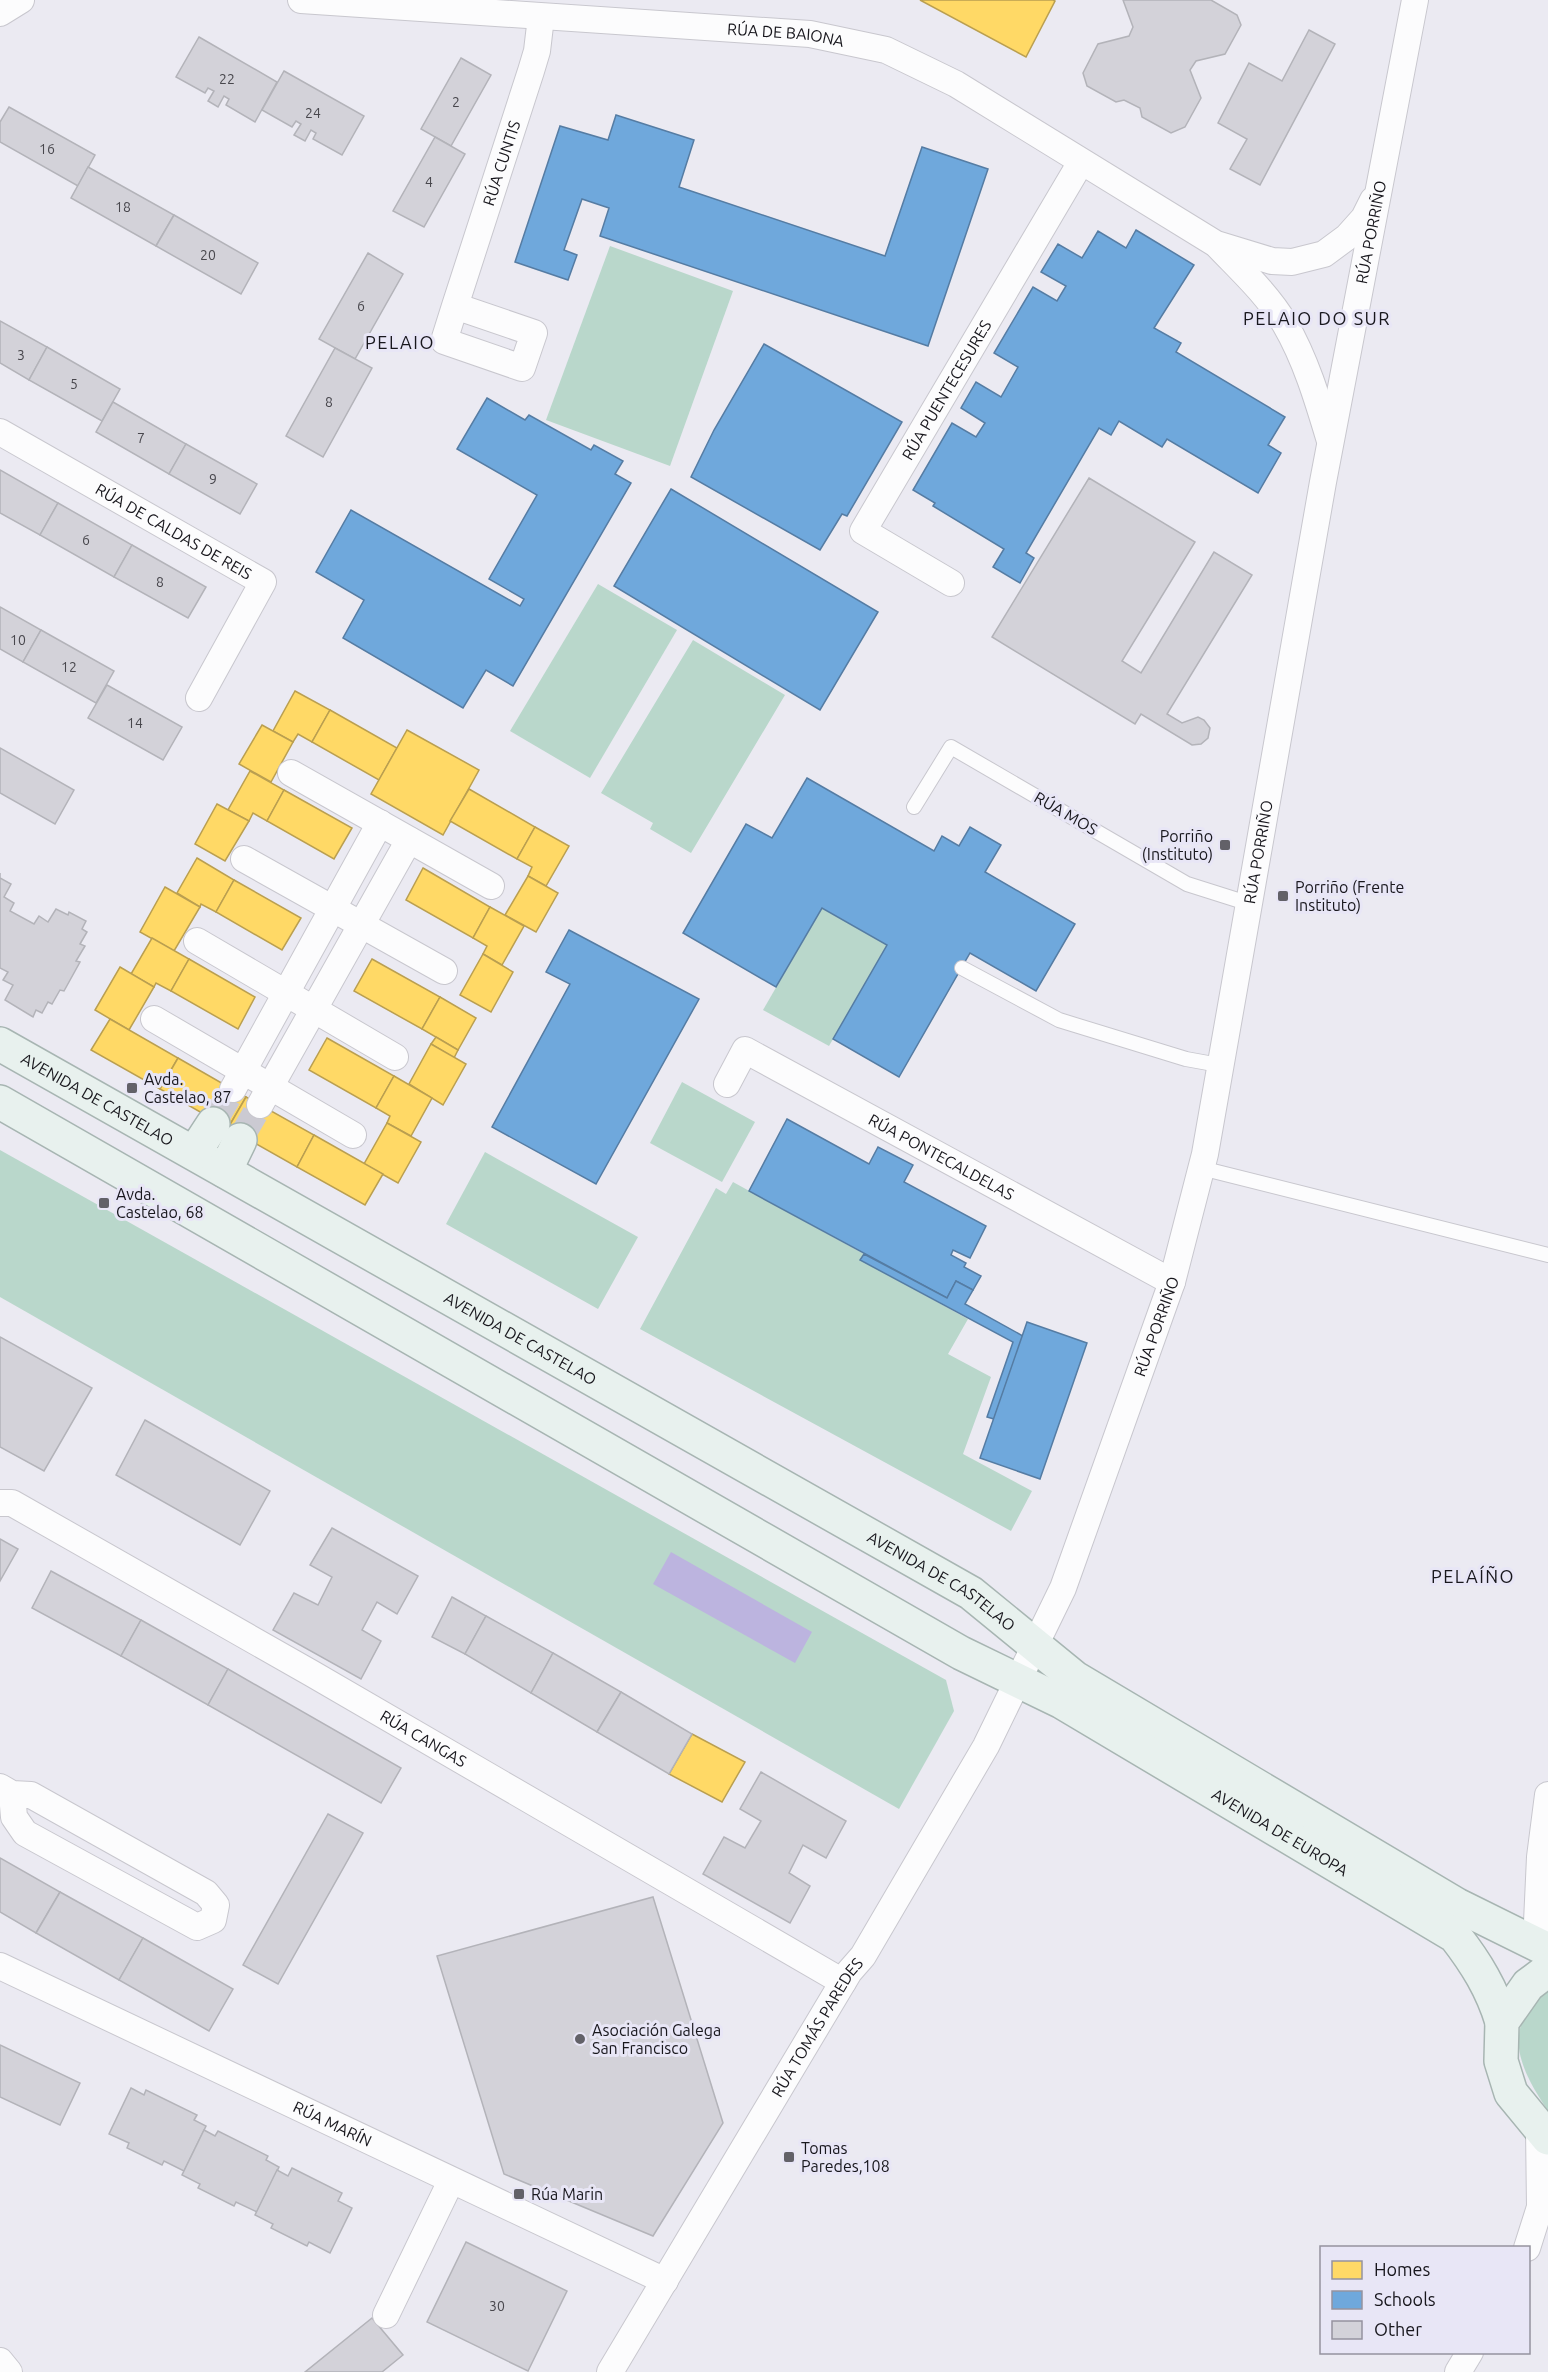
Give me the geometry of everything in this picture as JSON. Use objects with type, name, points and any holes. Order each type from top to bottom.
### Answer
[{"type":"main road","name":"AVENIDA DE CASTELAO","points":[[0,1044],[971,1593],[1035,1645]]},
{"type":"main road","points":[[0,1102],[961,1653],[1018,1681]]},
{"type":"main road","points":[[194,1153],[228,1130],[225,1171]]},
{"type":"main road","name":"AVENIDA DE EUROPA","points":[[1035,1645],[1091,1688],[1544,1954]]},
{"type":"main road","name":"AVENIDA DE EUROPA","points":[[1018,1681],[1062,1702],[1455,1936],[1477,1965],[1494,1995],[1502,2022]]},
{"type":"main road","points":[[1544,1954],[1528,1985],[1502,2022],[1501,2061],[1511,2093],[1544,2134]]},
{"type":"street","points":[[0,14],[21,0]]},
{"type":"street","name":"RÚA DE BAIONA","points":[[301,0],[810,34],[886,50],[956,84],[1216,244],[1272,261],[1292,262],[1324,254],[1347,237],[1364,218],[1382,185]]},
{"type":"street","name":"RÚA PORRIÑO","points":[[1018,1681],[1063,1588],[1172,1282],[1201,1168],[1331,443],[1382,185],[1415,0]]},
{"type":"street","name":"RÚA CUNTIS","points":[[455,306],[537,51],[541,17]]},
{"type":"street","name":"RÚA PUENTECESURES","points":[[951,583],[863,531],[1081,162]]},
{"type":"street","name":"RÚA DE BAIONA","points":[[1216,244],[1257,286],[1284,323],[1302,356],[1331,443]]},
{"type":"street","name":"RÚA DE CALDAS DE REIS","points":[[0,432],[263,582],[200,698]]},
{"type":"street","points":[[291,773],[491,886]]},
{"type":"street","points":[[238,1080],[380,823]]},
{"type":"street","points":[[265,1096],[312,1009],[410,840]]},
{"type":"street","points":[[244,859],[444,971]]},
{"type":"street","points":[[196,941],[395,1057]]},
{"type":"street","points":[[154,1019],[238,1080],[265,1096],[353,1135]]},
{"type":"street","name":"RÚA PONTECALDELAS","points":[[727,1084],[745,1050],[1172,1282]]},
{"type":"street","name":"RÚA CANGAS","points":[[0,1503],[12,1503],[301,1667],[843,1982]]},
{"type":"street","name":"RÚA TOMÁS PAREDES","points":[[610,2372],[843,1982],[863,1956],[982,1754],[1018,1681]]},
{"type":"street","points":[[6,1791],[31,1795],[206,1893],[216,1905],[213,1920],[197,1927],[25,1833],[14,1817],[6,1791]]},
{"type":"street","points":[[1544,1954],[1540,1857],[1548,1795]]},
{"type":"street","name":"RÚA MARÍN","points":[[0,1966],[665,2281]]},
{"type":"street","points":[[1527,2246],[1540,2207],[1544,2134]]},
{"type":"street","points":[[386,2315],[451,2181]]},
{"type":"street","points":[[1458,2372],[1469,2354]]},
{"type":"street","points":[[0,2361],[9,2372]]},
{"type":"lane","name":"RÚA MOS","points":[[914,807],[951,747],[1187,884],[1248,903]]},
{"type":"lane","points":[[962,968],[1059,1020],[1186,1059],[1219,1065]]},
{"type":"lane","points":[[1201,1168],[1548,1255]]},
{"type":"green space","points":[[610,246],[733,291],[670,466],[546,420]]},
{"type":"green space","points":[[598,584],[677,630],[590,778],[510,731]]},
{"type":"green space","points":[[693,640],[785,695],[691,853],[650,829],[653,823],[601,793]]},
{"type":"green space","points":[[822,908],[887,945],[829,1046],[763,1010]]},
{"type":"green space","points":[[682,1082],[755,1122],[722,1182],[650,1143]]},
{"type":"green space","points":[[0,1150],[946,1680],[954,1711],[899,1809],[0,1297]]},
{"type":"green space","points":[[485,1152],[638,1237],[598,1309],[446,1224]]},
{"type":"green space","points":[[733,1182],[864,1254],[861,1260],[968,1319],[948,1354],[991,1377],[963,1454],[1032,1491],[1011,1531],[640,1329],[716,1188],[726,1194]]},
{"type":"green space","points":[[1548,1991],[1548,2111],[1529,2080],[1519,2049],[1519,2034],[1523,2019],[1533,2005]]},
{"type":"shaded area","points":[[671,1552],[812,1632],[795,1663],[653,1584]]},
{"type":"building: Homes","points":[[920,0],[1053,0],[1055,1],[1026,57]]},
{"type":"building: Homes","points":[[295,691],[330,710],[312,742],[298,734],[293,742],[273,731]]},
{"type":"building: Homes","points":[[330,710],[397,748],[379,780],[312,742]]},
{"type":"building: Homes","points":[[262,725],[293,742],[271,782],[239,764]]},
{"type":"building: Homes","points":[[407,730],[479,770],[443,835],[371,794]]},
{"type":"building: Homes","points":[[250,771],[284,790],[267,821],[253,813],[249,821],[228,810]]},
{"type":"building: Homes","points":[[469,789],[535,827],[517,859],[450,821]]},
{"type":"building: Homes","points":[[284,790],[352,828],[334,859],[267,821]]},
{"type":"building: Homes","points":[[217,804],[249,821],[225,861],[195,844]]},
{"type":"building: Homes","points":[[535,827],[569,846],[546,886],[528,876],[532,867],[517,859]]},
{"type":"building: Homes","points":[[197,858],[234,880],[216,912],[201,904],[200,907],[177,893]]},
{"type":"building: Homes","points":[[423,868],[490,907],[473,938],[406,900]]},
{"type":"building: Homes","points":[[528,876],[558,893],[536,932],[505,915]]},
{"type":"building: Homes","points":[[234,880],[301,918],[282,950],[216,912]]},
{"type":"building: Homes","points":[[165,887],[200,907],[174,951],[140,932]]},
{"type":"building: Homes","points":[[490,907],[524,926],[502,965],[483,954],[487,946],[473,938]]},
{"type":"building: Homes","points":[[152,938],[189,959],[171,991],[156,983],[154,987],[131,974]]},
{"type":"building: Homes","points":[[483,954],[513,972],[491,1012],[460,995]]},
{"type":"building: Homes","points":[[189,959],[255,997],[238,1029],[171,991]]},
{"type":"building: Homes","points":[[372,959],[440,997],[422,1029],[354,991]]},
{"type":"building: Homes","points":[[120,967],[154,987],[129,1030],[95,1010]]},
{"type":"building: Homes","points":[[440,997],[476,1018],[458,1050],[422,1029]]},
{"type":"building: Homes","points":[[110,1019],[178,1058],[160,1089],[91,1050]]},
{"type":"building: Homes","points":[[436,1037],[458,1050],[454,1058],[431,1044]]},
{"type":"building: Homes","points":[[327,1038],[394,1076],[376,1108],[309,1070]]},
{"type":"building: Homes","points":[[431,1044],[466,1064],[443,1105],[409,1084]]},
{"type":"building: Homes","points":[[178,1058],[246,1097],[228,1128],[160,1089]]},
{"type":"building: Homes","points":[[394,1076],[432,1098],[411,1136],[387,1123],[390,1116],[376,1108]]},
{"type":"building: Homes","points":[[246,1097],[314,1135],[297,1167],[228,1128]]},
{"type":"building: Homes","points":[[387,1123],[421,1142],[398,1183],[364,1164]]},
{"type":"building: Homes","points":[[314,1135],[383,1174],[365,1205],[297,1167]]},
{"type":"building: Homes","points":[[692,1734],[745,1762],[722,1802],[669,1774]]},
{"type":"building: Schools","points":[[616,115],[694,140],[679,187],[885,256],[922,147],[988,169],[928,346],[600,236],[609,208],[582,199],[564,250],[577,255],[568,280],[515,262],[560,126],[608,140]]},
{"type":"building: Schools","points":[[1136,230],[1194,265],[1154,328],[1181,343],[1176,352],[1285,417],[1268,445],[1281,453],[1258,493],[1167,439],[1162,447],[1119,421],[1111,435],[1099,428],[1026,553],[1034,558],[1020,583],[993,567],[1004,549],[933,506],[935,503],[913,490],[952,423],[976,437],[985,423],[961,408],[976,382],[1001,397],[1018,367],[994,353],[1033,287],[1057,301],[1066,286],[1041,272],[1058,244],[1082,258],[1098,231],[1126,248]]},
{"type":"building: Schools","points":[[764,344],[902,422],[847,516],[842,514],[820,550],[691,477],[714,430]]},
{"type":"building: Schools","points":[[487,398],[525,420],[529,415],[591,450],[594,445],[623,461],[615,474],[631,483],[513,686],[486,670],[463,708],[343,638],[364,600],[316,572],[351,510],[520,606],[524,599],[489,579],[537,495],[457,449]]},
{"type":"building: Schools","points":[[671,489],[878,612],[820,710],[614,586]]},
{"type":"building: Schools","points":[[807,778],[934,851],[942,836],[959,846],[970,827],[1001,845],[985,872],[1075,924],[1036,991],[970,953],[899,1077],[833,1039],[887,945],[822,908],[776,987],[683,933],[746,824],[772,838]]},
{"type":"building: Schools","points":[[569,930],[699,999],[596,1184],[492,1127],[570,984],[546,972]]},
{"type":"building: Schools","points":[[787,1119],[869,1164],[878,1147],[913,1165],[904,1182],[986,1226],[970,1258],[953,1250],[951,1255],[966,1263],[964,1267],[981,1276],[973,1290],[956,1281],[947,1298],[749,1191]]},
{"type":"building: Schools","points":[[864,1254],[947,1298],[956,1281],[973,1290],[965,1304],[1023,1336],[994,1419],[987,1417],[1013,1342],[860,1260]]},
{"type":"building: Schools","points":[[1027,1322],[1087,1343],[1040,1479],[980,1458]]},
{"type":"building: Other","points":[[1123,0],[1211,0],[1237,15],[1241,25],[1225,54],[1196,61],[1190,70],[1201,98],[1185,127],[1171,133],[1142,117],[1140,108],[1124,100],[1116,102],[1087,86],[1083,73],[1098,44],[1129,36],[1133,27]]},
{"type":"building: Other","points":[[1309,30],[1335,44],[1260,185],[1230,169],[1247,139],[1218,123],[1249,63],[1282,81]]},
{"type":"building: Other","points":[[199,37],[277,82],[255,122],[226,105],[229,99],[224,96],[218,107],[208,101],[214,91],[208,88],[205,93],[176,77]]},
{"type":"building: Other","points":[[461,58],[491,75],[451,146],[421,129]]},
{"type":"building: Other","points":[[284,71],[364,116],[342,155],[313,139],[316,133],[311,130],[305,141],[294,135],[301,124],[296,121],[292,127],[262,110]]},
{"type":"building: Other","points":[[9,107],[95,155],[78,186],[0,142],[0,122]]},
{"type":"building: Other","points":[[435,137],[465,154],[424,227],[393,211]]},
{"type":"building: Other","points":[[88,167],[174,215],[156,246],[71,198]]},
{"type":"building: Other","points":[[174,215],[258,263],[241,294],[156,246]]},
{"type":"building: Other","points":[[368,253],[403,274],[355,359],[319,339]]},
{"type":"building: Other","points":[[0,321],[47,347],[29,380],[0,363]]},
{"type":"building: Other","points":[[47,347],[120,389],[102,421],[29,380]]},
{"type":"building: Other","points":[[335,348],[372,368],[323,457],[286,436]]},
{"type":"building: Other","points":[[113,402],[186,444],[169,474],[96,432]]},
{"type":"building: Other","points":[[186,444],[257,484],[240,514],[169,474]]},
{"type":"building: Other","points":[[0,470],[58,503],[40,535],[0,513]]},
{"type":"building: Other","points":[[1089,478],[1195,542],[1122,661],[1141,673],[1214,552],[1252,575],[1167,714],[1182,723],[1198,717],[1204,720],[1210,728],[1208,738],[1201,744],[1192,745],[1141,714],[1135,724],[992,637]]},
{"type":"building: Other","points":[[58,503],[132,545],[114,577],[40,535]]},
{"type":"building: Other","points":[[132,545],[206,587],[188,618],[114,577]]},
{"type":"building: Other","points":[[0,607],[41,630],[23,662],[0,649]]},
{"type":"building: Other","points":[[41,630],[114,671],[96,703],[23,662]]},
{"type":"building: Other","points":[[107,685],[182,727],[163,760],[88,718]]},
{"type":"building: Other","points":[[0,748],[74,790],[55,824],[0,793]]},
{"type":"building: Other","points":[[0,878],[11,884],[4,897],[14,903],[10,911],[34,924],[39,916],[48,922],[56,909],[68,915],[69,912],[86,921],[82,929],[87,932],[80,944],[85,946],[76,961],[80,962],[64,991],[60,990],[52,1004],[48,1002],[42,1013],[36,1010],[33,1017],[5,1000],[13,985],[3,980],[8,972],[0,968]]},
{"type":"building: Other","points":[[0,1337],[92,1388],[44,1471],[0,1447]]},
{"type":"building: Other","points":[[145,1420],[270,1491],[240,1545],[116,1475]]},
{"type":"building: Other","points":[[332,1528],[418,1576],[397,1614],[377,1602],[362,1630],[381,1641],[361,1679],[273,1630],[294,1593],[318,1605],[332,1577],[310,1565]]},
{"type":"building: Other","points":[[0,1539],[18,1549],[0,1581]]},
{"type":"building: Other","points":[[51,1571],[141,1620],[121,1656],[32,1608]]},
{"type":"building: Other","points":[[452,1597],[486,1616],[465,1654],[432,1637]]},
{"type":"building: Other","points":[[486,1616],[553,1653],[531,1693],[465,1654]]},
{"type":"building: Other","points":[[141,1620],[228,1669],[208,1705],[121,1656]]},
{"type":"building: Other","points":[[553,1653],[621,1692],[597,1732],[531,1693]]},
{"type":"building: Other","points":[[228,1669],[401,1768],[381,1803],[208,1705]]},
{"type":"building: Other","points":[[621,1692],[692,1734],[669,1774],[597,1732]]},
{"type":"building: Other","points":[[761,1772],[846,1821],[826,1858],[803,1845],[789,1873],[810,1886],[790,1923],[703,1874],[724,1837],[745,1848],[761,1821],[740,1809]]},
{"type":"building: Other","points":[[328,1814],[363,1833],[278,1984],[243,1965]]},
{"type":"building: Other","points":[[0,1858],[60,1892],[36,1933],[0,1912]]},
{"type":"building: Other","points":[[60,1892],[143,1938],[119,1980],[36,1933]]},
{"type":"building: Other","name":"Asociación Galega San Francisco","points":[[653,1897],[723,2123],[653,2236],[504,2174],[437,1956]]},
{"type":"building: Other","points":[[143,1938],[233,1989],[209,2031],[119,1980]]},
{"type":"building: Other","points":[[0,2045],[80,2083],[60,2125],[0,2097]]},
{"type":"building: Other","points":[[131,2088],[144,2095],[146,2090],[197,2115],[194,2120],[206,2126],[184,2171],[164,2161],[162,2165],[127,2148],[129,2143],[109,2134]]},
{"type":"building: Other","points":[[204,2130],[215,2136],[218,2131],[268,2156],[266,2160],[279,2167],[257,2212],[236,2202],[234,2206],[198,2188],[200,2184],[182,2175]]},
{"type":"building: Other","points":[[292,2168],[342,2193],[338,2201],[352,2208],[330,2253],[309,2242],[307,2246],[271,2228],[273,2224],[255,2215],[277,2170],[288,2176]]},
{"type":"building: Other","points":[[466,2242],[567,2291],[528,2371],[427,2322]]},
{"type":"building: Other","points":[[372,2318],[403,2355],[382,2372],[305,2372]]},
{"type":"tunnel","points":[[215,1120],[233,1089]]},
{"type":"tunnel","points":[[242,1136],[260,1105]]},
{"type":"place","name":"Porriño (Instituto)","points":[[1225,845]]},
{"type":"place","name":"Porriño (Frente Instituto)","points":[[1283,896]]},
{"type":"place","name":"Avda. Castelao, 87","points":[[132,1088]]},
{"type":"place","name":"Avda. Castelao, 68","points":[[104,1203]]},
{"type":"place","name":"Asociación Galega San Francisco","points":[[580,2039]]},
{"type":"place","name":"Tomas Paredes,108","points":[[789,2157]]},
{"type":"place","name":"Rúa Marin","points":[[519,2194]]},
{"type":"district","name":"PELAIO DO SUR","points":[[1317,319]]},
{"type":"district","name":"PELAIO","points":[[400,343]]},
{"type":"district","name":"PELAÍÑO","points":[[1473,1577]]}]
